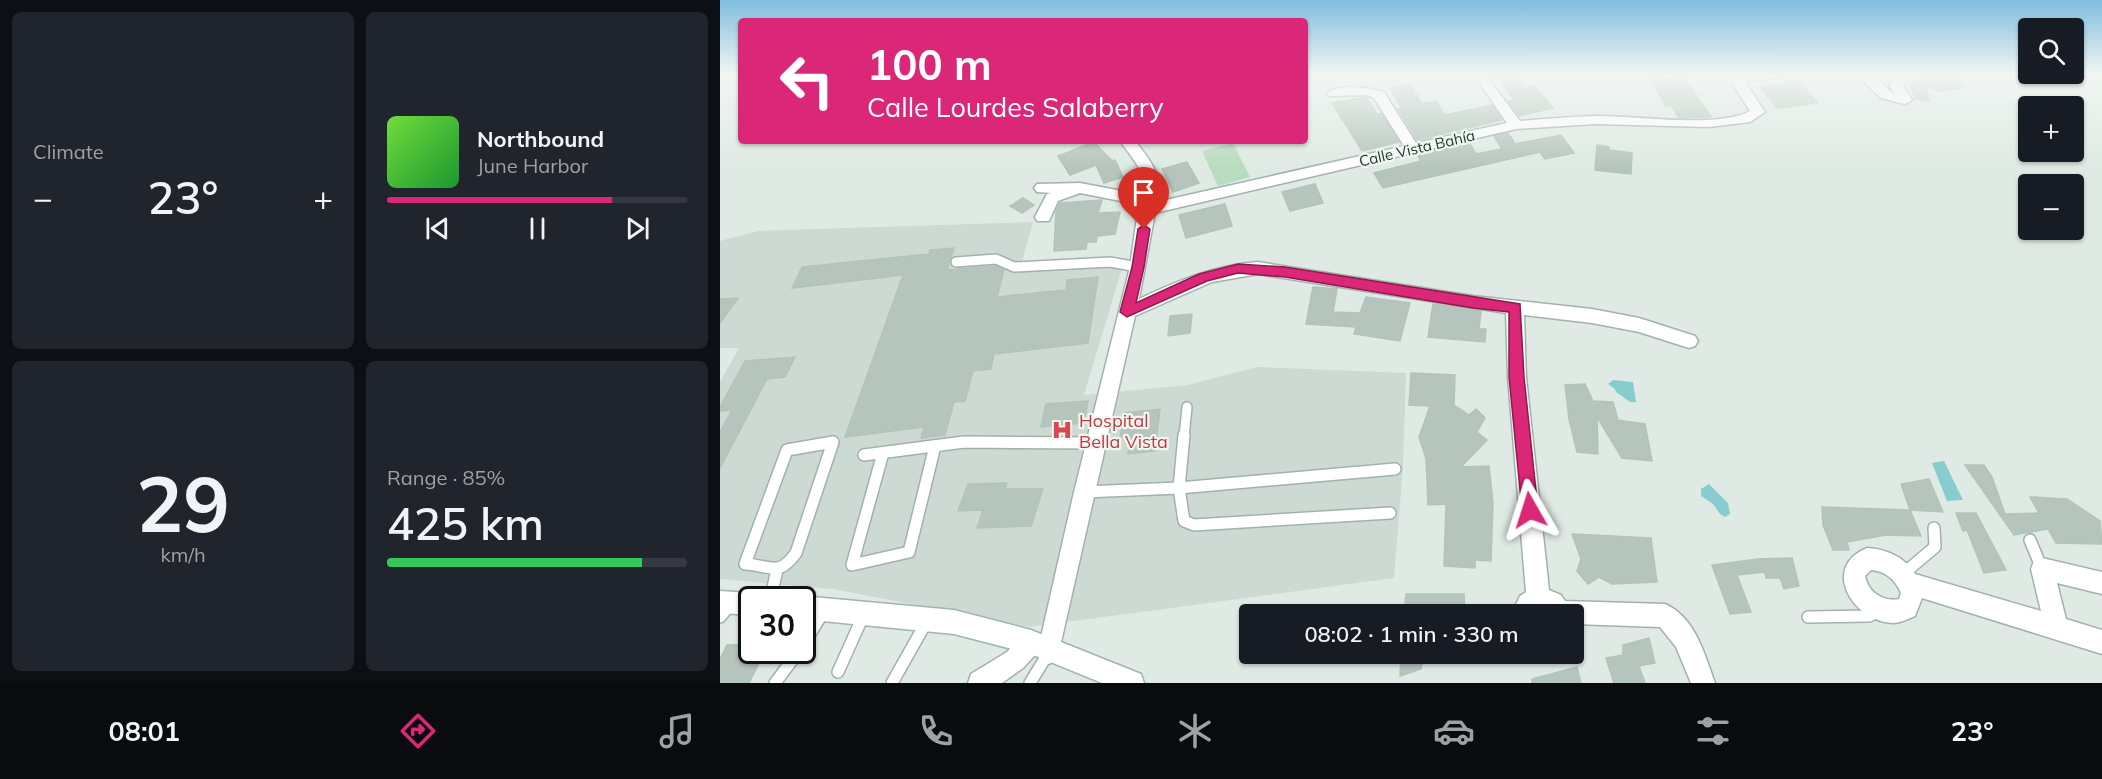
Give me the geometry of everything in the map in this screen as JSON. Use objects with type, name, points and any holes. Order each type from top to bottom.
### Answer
[{"type":"street","points":[[1386,106],[1412,148]]},
{"type":"street","points":[[1502,106],[1516,125]]},
{"type":"street","name":"Calle Vista Bahía","points":[[1147,205],[1516,125],[1595,120],[1709,123],[1745,119],[1758,112],[1754,106]]},
{"type":"street","points":[[980,683],[1040,647],[1083,492],[1138,267],[1152,186],[1146,164],[1129,144]]},
{"type":"street","points":[[1042,188],[1080,188],[1147,205]]},
{"type":"street","points":[[1043,217],[1052,198],[1080,188]]},
{"type":"street","points":[[1127,312],[1204,278],[1238,268],[1285,272],[1473,303],[1614,319],[1689,341]]},
{"type":"street","points":[[1515,307],[1516,377],[1531,604]]},
{"type":"street","points":[[1906,579],[1912,593],[1907,608],[1900,612],[1880,610],[1862,596],[1856,587],[1855,569],[1859,563],[1876,559],[1886,561],[1906,579],[2102,642]]},
{"type":"street","points":[[2057,628],[2042,569],[2102,583]]},
{"type":"street","points":[[816,608],[954,622],[1040,647],[1132,683]]},
{"type":"street","points":[[1584,614],[1665,616],[1677,625],[1686,638],[1703,683]]},
{"type":"lane","points":[[956,262],[996,259],[1014,267],[1110,262],[1138,267]]},
{"type":"lane","points":[[1187,407],[1179,488],[1184,521],[1194,525],[1390,513]]},
{"type":"lane","points":[[773,586],[777,570],[789,563],[796,553],[833,442],[787,450],[745,564],[762,565],[770,570],[777,570]]},
{"type":"lane","points":[[864,455],[964,442],[1095,443]]},
{"type":"lane","points":[[883,453],[852,565],[909,552],[935,446]]},
{"type":"lane","points":[[1083,492],[1179,488],[1395,469]]},
{"type":"lane","points":[[1906,579],[1935,547],[1934,528]]},
{"type":"lane","points":[[2030,540],[2042,569]]},
{"type":"lane","points":[[1808,617],[1869,616],[1880,610]]},
{"type":"lane","points":[[838,672],[865,612]]},
{"type":"lane","points":[[892,683],[928,619]]},
{"type":"lane","points":[[1030,683],[1040,647]]},
{"type":"lane","points":[[775,683],[789,664]]},
{"type":"shaded area","name":"Hospital Bella Vista","points":[[1033,222],[1022,262],[1124,262],[1084,395],[1188,385],[1257,367],[1406,373],[1403,466],[1394,578],[1029,627],[816,586],[720,579],[720,382],[739,348],[720,348],[720,241],[758,231]]},
{"type":"green space","points":[[1234,144],[1250,177],[1218,186],[1202,151]]},
{"type":"water","points":[[1613,380],[1633,382],[1636,402],[1630,402],[1616,392],[1608,384]]},
{"type":"water","points":[[1944,461],[1963,500],[1947,501],[1932,463]]},
{"type":"water","points":[[1709,484],[1728,503],[1730,514],[1725,517],[1713,504],[1701,496],[1701,489]]},
{"type":"building","points":[[1334,106],[1372,106],[1377,114],[1381,113],[1399,142],[1362,151]]},
{"type":"building","points":[[1400,106],[1439,106],[1444,115],[1493,106],[1502,120],[1417,140],[1398,109],[1402,109]]},
{"type":"building","points":[[1512,106],[1551,106],[1553,108],[1519,116]]},
{"type":"building","points":[[1666,106],[1703,106],[1711,117],[1679,118],[1672,106]]},
{"type":"building","points":[[1508,133],[1515,144],[1561,135],[1574,153],[1545,159],[1540,152],[1383,188],[1374,173],[1421,161],[1417,154],[1469,142],[1476,154],[1502,149],[1494,136]]},
{"type":"building","points":[[1089,144],[1096,144],[1112,161],[1115,160],[1123,177],[1104,183],[1096,165],[1070,175],[1058,156]]},
{"type":"building","points":[[1597,145],[1609,147],[1609,150],[1632,153],[1631,174],[1595,170]]},
{"type":"building","points":[[1187,162],[1199,183],[1173,192],[1162,169]]},
{"type":"building","points":[[1315,184],[1323,203],[1290,211],[1282,192]]},
{"type":"building","points":[[1023,198],[1034,205],[1022,213],[1010,206]]},
{"type":"building","points":[[1102,200],[1098,213],[1120,212],[1115,234],[1097,236],[1096,242],[1087,242],[1086,249],[1054,251],[1056,211],[1060,203]]},
{"type":"building","points":[[1225,204],[1232,226],[1186,238],[1179,215]]},
{"type":"building","points":[[954,248],[947,270],[995,266],[1004,270],[997,297],[1066,290],[1067,280],[1098,277],[1088,343],[994,354],[991,369],[973,371],[965,401],[954,402],[945,435],[921,438],[924,427],[845,437],[903,275],[792,288],[802,267],[929,254],[930,250]]},
{"type":"building","points":[[1313,287],[1337,289],[1333,312],[1360,313],[1366,297],[1410,303],[1400,341],[1354,334],[1356,327],[1306,324]]},
{"type":"building","points":[[738,298],[720,323],[720,299]]},
{"type":"building","points":[[1433,304],[1481,311],[1479,329],[1486,329],[1485,342],[1428,337]]},
{"type":"building","points":[[1192,314],[1190,333],[1168,336],[1170,316]]},
{"type":"building","points":[[795,357],[785,377],[767,379],[720,468],[720,432],[732,410],[720,411],[720,407],[745,361]]},
{"type":"building","points":[[1411,373],[1455,375],[1454,405],[1469,415],[1476,409],[1485,418],[1477,432],[1487,440],[1461,467],[1489,466],[1493,503],[1491,561],[1475,560],[1475,568],[1444,566],[1446,504],[1428,505],[1426,459],[1419,437],[1430,406],[1409,405]]},
{"type":"building","points":[[1585,384],[1593,401],[1613,402],[1618,420],[1645,424],[1652,461],[1622,458],[1597,417],[1598,454],[1577,452],[1569,419],[1565,385]]},
{"type":"building","points":[[1088,401],[1084,423],[1041,427],[1046,404]]},
{"type":"building","points":[[1160,409],[1155,451],[1128,454],[1131,436],[1120,437],[1124,413]]},
{"type":"building","points":[[1965,465],[1984,465],[1992,477],[2005,514],[2039,513],[2030,497],[2067,499],[2100,521],[2102,544],[2056,543],[2048,529],[2014,535]]},
{"type":"building","points":[[1929,479],[1943,512],[1910,510],[1901,484]]},
{"type":"building","points":[[1007,483],[1005,489],[1043,489],[1031,526],[977,528],[983,510],[958,511],[968,484]]},
{"type":"building","points":[[1822,507],[1910,510],[1921,536],[1886,535],[1847,542],[1849,550],[1833,550],[1823,525]]},
{"type":"building","points":[[1956,513],[1976,513],[2006,570],[1984,573],[1967,530],[1963,531]]},
{"type":"building","points":[[1572,534],[1651,538],[1657,582],[1612,584],[1599,577],[1588,584],[1577,571],[1581,559]]},
{"type":"building","points":[[1792,558],[1799,586],[1784,589],[1780,578],[1766,578],[1765,572],[1737,575],[1751,612],[1730,614],[1712,565],[1758,559]]},
{"type":"building","points":[[1406,594],[1464,594],[1464,604],[1405,604]]},
{"type":"building","points":[[1649,638],[1655,663],[1639,666],[1645,683],[1614,683],[1606,658],[1623,655],[1623,645]]},
{"type":"building","points":[[727,645],[738,645],[738,664],[758,664],[749,683],[720,683],[720,659]]},
{"type":"building","points":[[1401,664],[1422,664],[1421,669],[1400,676]]},
{"type":"building","points":[[1577,667],[1581,683],[1532,683],[1532,679]]},
{"type":"place","name":"Hospital Bella Vista","points":[[1062,430]]},
{"type":"route","points":[[1144,229],[1127,312],[1204,278],[1238,268],[1258,268],[1473,303],[1515,307],[1516,377],[1530,510]]}]
